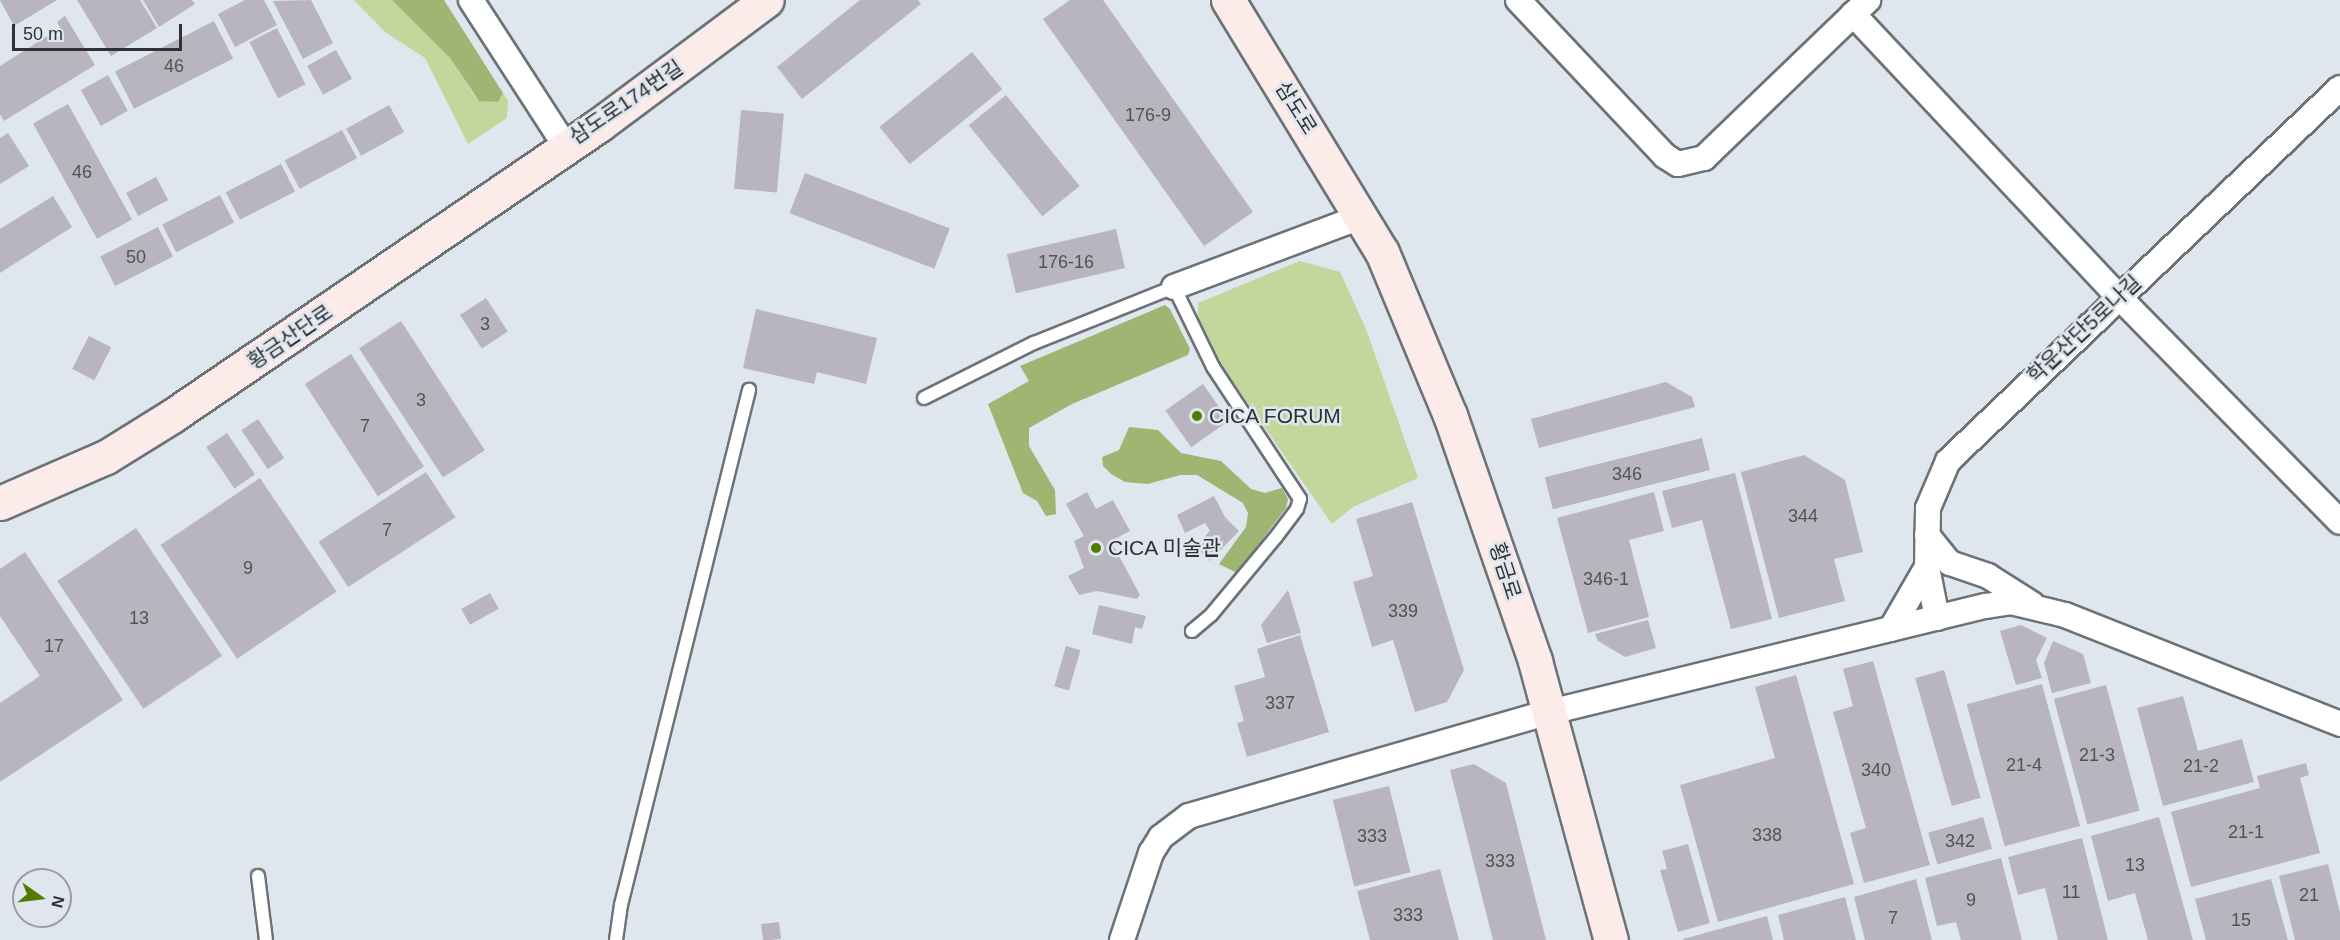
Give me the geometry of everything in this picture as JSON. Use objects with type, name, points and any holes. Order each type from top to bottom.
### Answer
[{"type":"street","name":"삼도로174번길","points":[[471,0],[566,147],[767,0]]},
{"type":"street","name":"삼도로","points":[[1228,0],[1363,216]]},
{"type":"street","points":[[1518,0],[1665,156],[1678,164],[1704,159],[1860,7],[2119,297],[2340,522]]},
{"type":"street","name":"학운산단5로나길","points":[[1937,618],[1927,567],[1928,508],[1948,461],[2340,87]]},
{"type":"street","name":"황금산단로","points":[[0,503],[106,457],[172,416],[566,147]]},
{"type":"street","points":[[1174,286],[1363,216]]},
{"type":"street","name":"황금로","points":[[1363,216],[1382,252],[1450,415],[1486,513],[1550,712],[1611,940]]},
{"type":"street","points":[[1927,535],[1950,563],[1988,576],[2034,605],[2340,724]]},
{"type":"street","points":[[1892,629],[1927,567]]},
{"type":"street","points":[[1122,940],[1151,853],[1175,823],[1214,807],[1550,712],[1937,618],[2011,602],[2034,605]]},
{"type":"lane","points":[[924,398],[1034,343],[1174,286],[1213,367],[1300,499],[1297,509],[1268,547],[1211,615],[1192,631]]},
{"type":"lane","points":[[616,940],[621,906],[749,390]]},
{"type":"lane","points":[[258,876],[266,940]]},
{"type":"green space","points":[[354,0],[392,0],[450,58],[476,98],[498,102],[503,93],[508,101],[507,118],[468,144],[425,58],[385,32]]},
{"type":"green space","points":[[392,0],[444,0],[503,93],[498,102],[479,101],[450,58]]},
{"type":"green space","points":[[1300,261],[1340,272],[1366,329],[1418,478],[1353,507],[1332,524],[1213,353],[1198,321],[1198,303]]},
{"type":"green space","points":[[1165,305],[1170,309],[1190,349],[1188,355],[1072,404],[1029,428],[1029,446],[1055,490],[1056,514],[1046,516],[1037,501],[1023,493],[988,404],[1029,381],[1020,366]]},
{"type":"green space","points":[[1129,427],[1158,430],[1181,453],[1221,461],[1251,489],[1265,493],[1282,488],[1288,499],[1286,508],[1237,573],[1219,564],[1246,527],[1248,513],[1243,503],[1197,475],[1180,475],[1148,484],[1125,482],[1111,474],[1103,466],[1102,457],[1119,450]]},
{"type":"building","points":[[0,0],[57,0],[14,26]]},
{"type":"building","points":[[77,0],[140,0],[157,28],[111,56]]},
{"type":"building","points":[[143,0],[192,0],[195,4],[159,27]]},
{"type":"building","points":[[245,0],[264,0],[277,25],[235,47],[218,14]]},
{"type":"building","points":[[311,0],[333,43],[303,59],[273,1]]},
{"type":"building","points":[[860,0],[918,0],[921,4],[802,99],[777,67]]},
{"type":"building","points":[[1070,0],[1103,0],[1253,212],[1204,246],[1043,19]]},
{"type":"building","points":[[65,16],[95,65],[4,121],[0,114],[0,66],[60,28],[57,22]]},
{"type":"building","points":[[214,21],[233,58],[134,109],[115,71]]},
{"type":"building","points":[[277,28],[306,84],[278,98],[249,42]]},
{"type":"building","points":[[336,50],[352,79],[323,95],[307,66]]},
{"type":"building","points":[[972,52],[1002,89],[910,164],[880,127]]},
{"type":"building","points":[[108,75],[128,111],[101,126],[81,90]]},
{"type":"building","points":[[1006,95],[1080,186],[1042,216],[969,125]]},
{"type":"building","points":[[68,104],[132,219],[97,239],[33,123]]},
{"type":"building","points":[[389,105],[404,132],[361,156],[346,129]]},
{"type":"building","points":[[741,110],[784,114],[777,192],[734,189]]},
{"type":"building","points":[[342,130],[357,158],[300,189],[285,161]]},
{"type":"building","points":[[8,133],[29,166],[0,184],[0,138]]},
{"type":"building","points":[[281,164],[295,192],[240,220],[226,192]]},
{"type":"building","points":[[805,173],[950,229],[934,269],[790,213]]},
{"type":"building","points":[[156,177],[168,200],[138,216],[126,193]]},
{"type":"building","points":[[220,195],[234,223],[176,252],[162,225]]},
{"type":"building","points":[[53,196],[72,227],[0,273],[0,229]]},
{"type":"building","points":[[158,227],[173,256],[115,286],[100,257]]},
{"type":"building","points":[[1116,229],[1125,268],[1016,293],[1007,254]]},
{"type":"building","points":[[486,298],[508,332],[482,348],[460,315]]},
{"type":"building","points":[[756,309],[877,338],[866,384],[817,372],[814,384],[743,368]]},
{"type":"building","points":[[401,321],[485,450],[443,477],[359,348]]},
{"type":"building","points":[[89,336],[111,347],[94,380],[72,369]]},
{"type":"building","points":[[351,354],[424,466],[378,496],[305,384]]},
{"type":"building","points":[[1666,382],[1692,397],[1695,407],[1539,448],[1531,419]]},
{"type":"building","name":"CICA FORUM","points":[[1203,384],[1229,421],[1191,447],[1165,410]]},
{"type":"building","points":[[258,419],[284,458],[268,469],[241,430]]},
{"type":"building","points":[[227,433],[255,474],[234,488],[206,447]]},
{"type":"building","points":[[1702,438],[1710,470],[1553,509],[1545,477]]},
{"type":"building","points":[[1804,455],[1845,480],[1863,552],[1834,559],[1845,601],[1779,618],[1741,472]]},
{"type":"building","points":[[426,472],[455,517],[348,587],[319,542]]},
{"type":"building","points":[[1735,473],[1772,619],[1731,629],[1702,520],[1672,528],[1662,491]]},
{"type":"building","points":[[260,478],[337,592],[237,659],[161,545]]},
{"type":"building","name":"CICA 미술관","points":[[1087,492],[1096,509],[1113,500],[1130,531],[1111,541],[1140,595],[1137,599],[1097,591],[1079,595],[1068,576],[1084,568],[1074,541],[1084,536],[1066,504]]},
{"type":"building","points":[[1654,492],[1664,531],[1629,540],[1649,617],[1588,633],[1557,518]]},
{"type":"building","points":[[1214,496],[1225,517],[1239,531],[1210,561],[1195,546],[1210,531],[1205,523],[1185,533],[1177,515]]},
{"type":"building","points":[[1412,502],[1464,670],[1447,702],[1415,712],[1393,640],[1372,647],[1353,582],[1373,576],[1356,519]]},
{"type":"building","points":[[136,528],[222,656],[143,709],[57,581]]},
{"type":"building","points":[[25,552],[123,700],[0,782],[0,703],[40,676],[0,616],[0,569]]},
{"type":"building","points":[[1288,590],[1301,633],[1267,643],[1261,625]]},
{"type":"building","points":[[490,593],[499,609],[470,625],[461,609]]},
{"type":"building","points":[[1099,605],[1146,616],[1142,629],[1135,627],[1132,644],[1092,634]]},
{"type":"building","points":[[1648,620],[1656,648],[1625,657],[1598,641],[1595,634]]},
{"type":"building","points":[[2021,625],[2047,638],[2036,660],[2042,678],[2016,685],[2000,631]]},
{"type":"building","points":[[1300,635],[1329,732],[1247,757],[1237,723],[1244,721],[1234,686],[1265,677],[1257,649]]},
{"type":"building","points":[[2053,641],[2083,654],[2091,683],[2052,693],[2044,663]]},
{"type":"building","points":[[1066,646],[1080,650],[1069,691],[1054,686]]},
{"type":"building","points":[[1873,661],[1930,865],[1864,883],[1850,833],[1866,828],[1833,712],[1853,706],[1843,669]]},
{"type":"building","points":[[1944,670],[1981,798],[1952,806],[1915,678]]},
{"type":"building","points":[[1796,675],[1854,884],[1718,922],[1680,785],[1775,758],[1755,687]]},
{"type":"building","points":[[2042,684],[2080,826],[2005,846],[1967,704]]},
{"type":"building","points":[[2106,685],[2140,811],[2087,825],[2054,699]]},
{"type":"building","points":[[2183,696],[2198,751],[2242,739],[2254,782],[2163,806],[2137,708]]},
{"type":"building","points":[[2306,763],[2309,775],[2300,778],[2320,853],[2191,887],[2171,812],[2260,788],[2257,776]]},
{"type":"building","points":[[1474,764],[1506,783],[1546,940],[1493,940],[1450,770]]},
{"type":"building","points":[[1389,786],[1411,872],[1354,886],[1333,800]]},
{"type":"building","points":[[1983,817],[1992,849],[1937,864],[1928,833]]},
{"type":"building","points":[[2159,817],[2193,940],[2148,940],[2135,893],[2108,901],[2091,836]]},
{"type":"building","points":[[2082,838],[2108,940],[2058,940],[2045,888],[2018,895],[2008,857]]},
{"type":"building","points":[[1688,844],[1710,923],[1678,932],[1660,870],[1667,869],[1662,851]]},
{"type":"building","points":[[2001,858],[2022,940],[1961,940],[1956,922],[1937,926],[1925,878]]},
{"type":"building","points":[[2328,864],[2340,913],[2340,940],[2295,940],[2279,876]]},
{"type":"building","points":[[1440,869],[1459,940],[1370,940],[1357,891]]},
{"type":"building","points":[[1916,879],[1932,940],[1865,940],[1854,897]]},
{"type":"building","points":[[2271,879],[2288,940],[2206,940],[2195,899]]},
{"type":"building","points":[[1845,897],[1856,940],[1784,940],[1778,915]]},
{"type":"building","points":[[1767,916],[1773,940],[1683,940],[1683,939]]},
{"type":"building","points":[[779,922],[781,939],[763,940],[761,924]]},
{"type":"place","name":"CICA FORUM","points":[[1197,416]]},
{"type":"place","name":"CICA 미술관","points":[[1096,548]]}]
